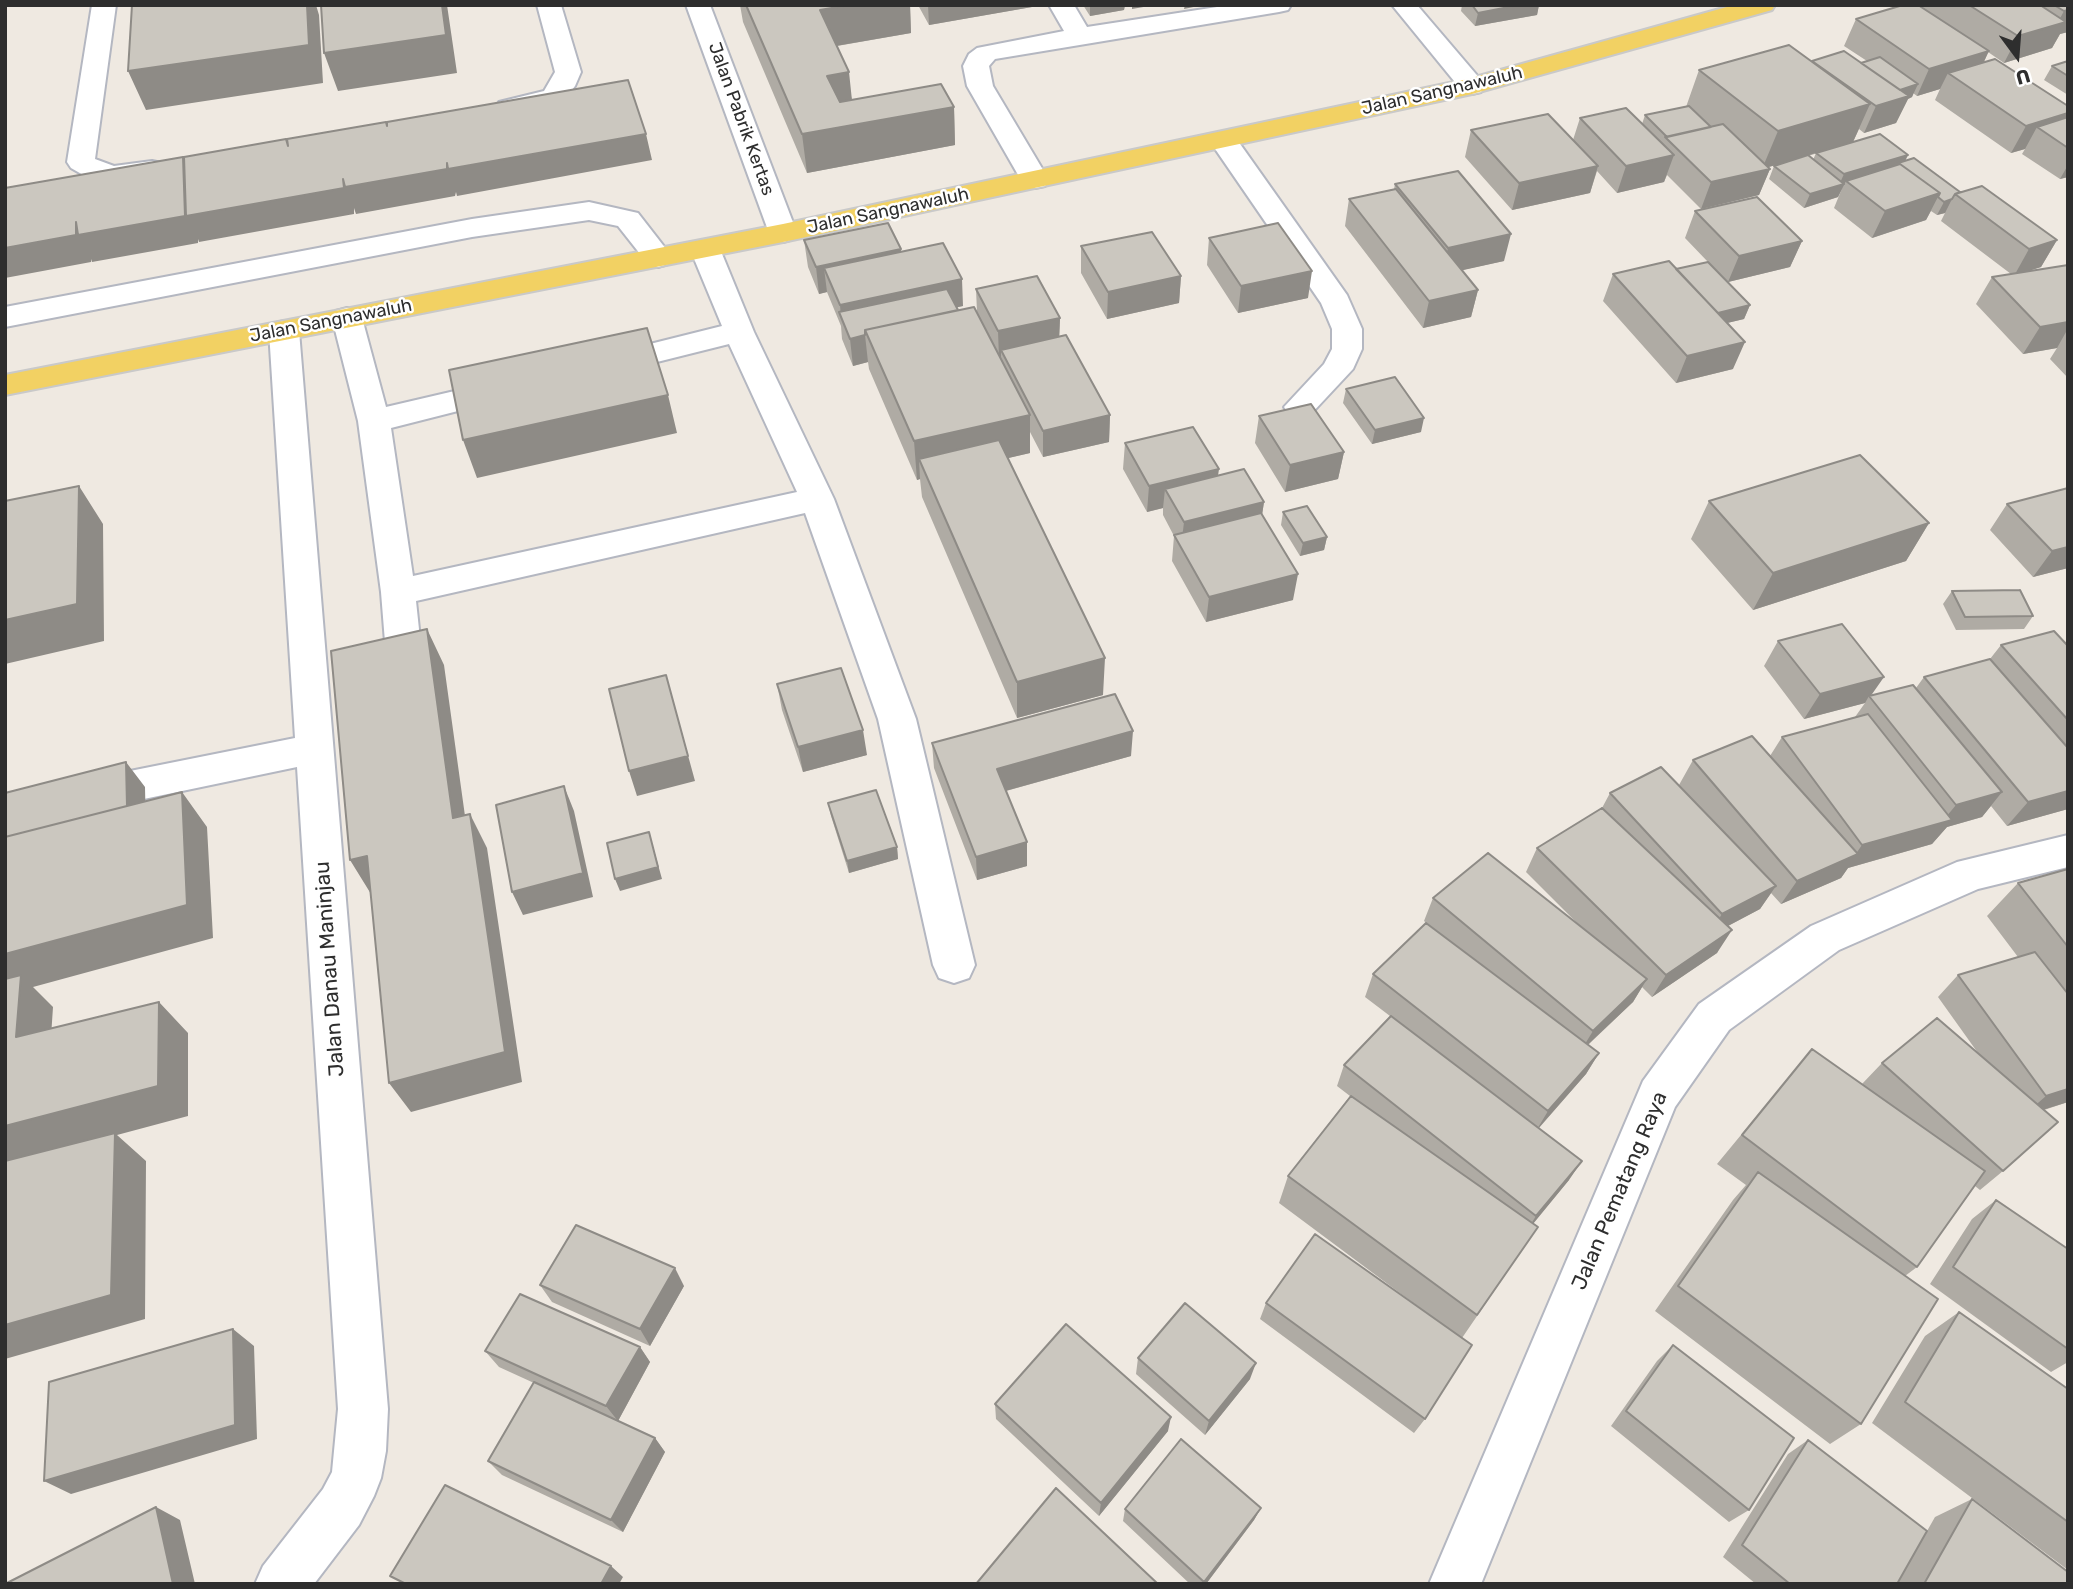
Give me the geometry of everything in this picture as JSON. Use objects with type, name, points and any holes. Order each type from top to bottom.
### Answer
[{"type":"main road","name":"Jalan Sangnawaluh","points":[[5,385],[705,249],[1223,140],[1472,86],[1763,5]]},
{"type":"street","points":[[104,5],[81,162],[95,170],[114,174],[173,166]]},
{"type":"street","points":[[487,112],[528,105],[553,97],[562,86],[568,72],[549,5]]},
{"type":"street","name":"Jalan Pabrik Kertas","points":[[698,5],[783,233]]},
{"type":"street","points":[[1061,5],[1080,36]]},
{"type":"street","points":[[1035,180],[980,86],[976,66],[978,59],[986,53],[1279,5]]},
{"type":"street","points":[[1404,5],[1472,86]]},
{"type":"street","points":[[1223,140],[1336,302],[1347,330],[1347,349],[1337,369],[1300,407]]},
{"type":"street","points":[[5,317],[472,228],[589,211],[628,219],[658,258]]},
{"type":"street","points":[[705,249],[739,332],[817,499],[897,719],[954,965]]},
{"type":"street","points":[[347,318],[374,421],[398,592],[405,667]]},
{"type":"street","name":"Jalan Danau Maninjau","points":[[281,1584],[341,1507],[356,1478],[361,1451],[363,1409],[284,331]]},
{"type":"street","points":[[577,372],[739,332]]},
{"type":"street","points":[[374,421],[536,382]]},
{"type":"street","points":[[398,592],[817,499]]},
{"type":"street","points":[[5,812],[314,749]]},
{"type":"street","name":"Jalan Pematang Raya","points":[[1455,1584],[1658,1095],[1714,1017],[1825,938],[1971,874],[2068,851]]},
{"type":"building","points":[[132,5],[307,5],[309,45],[128,71]]},
{"type":"building","points":[[321,5],[442,5],[446,35],[324,53]]},
{"type":"building","points":[[746,5],[849,5],[820,10],[849,72],[827,76],[840,102],[941,84],[954,107],[802,134]]},
{"type":"building","points":[[1472,5],[1519,5],[1478,13]]},
{"type":"building","points":[[1903,5],[1918,5],[1989,51],[1929,69],[1856,19]]},
{"type":"building","points":[[1969,5],[2040,5],[2066,22],[2018,36]]},
{"type":"building","points":[[2054,5],[2068,5],[2068,10],[2064,11]]},
{"type":"building","points":[[1789,45],[1870,104],[1778,131],[1699,70]]},
{"type":"building","points":[[1844,51],[1909,96],[1876,106],[1812,61]]},
{"type":"building","points":[[1880,57],[1918,84],[1900,90],[1861,63]]},
{"type":"building","points":[[1995,59],[2068,106],[2068,113],[2026,126],[1948,73]]},
{"type":"building","points":[[2068,61],[2068,76],[2052,66]]},
{"type":"building","points":[[628,80],[646,134],[448,169],[447,163],[447,169],[345,187],[343,179],[344,188],[186,216],[184,157],[286,139],[288,146],[287,139],[386,122],[387,126],[387,122]]},
{"type":"building","points":[[1689,106],[1711,127],[1667,137],[1645,115]]},
{"type":"building","points":[[1626,108],[1674,155],[1626,166],[1580,118]]},
{"type":"building","points":[[1548,114],[1598,166],[1519,183],[1471,130]]},
{"type":"building","points":[[2068,117],[2068,148],[2037,127]]},
{"type":"building","points":[[1723,124],[1770,169],[1711,182],[1665,137]]},
{"type":"building","points":[[1880,134],[1908,155],[1844,174],[1816,153]]},
{"type":"building","points":[[1808,155],[1844,184],[1810,194],[1774,166]]},
{"type":"building","points":[[183,157],[185,216],[78,235],[76,222],[76,235],[5,248],[5,188]]},
{"type":"building","points":[[1914,158],[1960,192],[1944,202],[1938,197],[1940,193],[1900,164],[1895,164]]},
{"type":"building","points":[[1900,164],[1940,193],[1885,211],[1846,181]]},
{"type":"building","points":[[1458,171],[1511,234],[1448,248],[1395,184]]},
{"type":"building","points":[[1982,186],[2057,240],[2029,249],[1955,194]]},
{"type":"building","points":[[1396,189],[1478,290],[1429,301],[1349,199]]},
{"type":"building","points":[[1757,197],[1802,241],[1739,256],[1695,211]]},
{"type":"building","points":[[888,223],[901,249],[816,267],[804,240]]},
{"type":"building","points":[[1278,223],[1312,271],[1241,286],[1209,238]]},
{"type":"building","points":[[1152,232],[1181,276],[1108,292],[1081,246]]},
{"type":"building","points":[[943,243],[962,279],[840,305],[824,268]]},
{"type":"building","points":[[1669,261],[1745,342],[1687,356],[1613,274]]},
{"type":"building","points":[[1708,262],[1750,305],[1718,313],[1676,269]]},
{"type":"building","points":[[2068,265],[2068,322],[2040,327],[1992,277]]},
{"type":"building","points":[[1037,276],[1060,318],[998,331],[976,289]]},
{"type":"building","points":[[947,289],[958,310],[865,330],[865,335],[850,339],[839,312]]},
{"type":"building","points":[[974,307],[1030,415],[914,441],[865,330]]},
{"type":"building","points":[[647,328],[668,395],[463,440],[449,370]]},
{"type":"building","points":[[1066,335],[1110,415],[1043,431],[1001,350]]},
{"type":"building","points":[[1395,377],[1424,418],[1375,430],[1346,389]]},
{"type":"building","points":[[1311,404],[1344,452],[1290,465],[1259,416]]},
{"type":"building","points":[[1193,427],[1219,469],[1149,486],[1125,443]]},
{"type":"building","points":[[999,440],[1105,658],[1017,682],[919,459]]},
{"type":"building","points":[[1860,455],[1929,523],[1773,573],[1709,501]]},
{"type":"building","points":[[1244,469],[1264,502],[1184,522],[1165,489]]},
{"type":"building","points":[[79,486],[77,604],[5,620],[5,501]]},
{"type":"building","points":[[2068,488],[2068,547],[2052,551],[2007,504]]},
{"type":"building","points":[[1307,506],[1327,537],[1303,543],[1283,512]]},
{"type":"building","points":[[1261,513],[1298,574],[1209,597],[1174,535]]},
{"type":"building","points":[[2020,590],[2033,616],[1965,617],[1952,591]]},
{"type":"building","points":[[1842,624],[1884,677],[1820,694],[1778,641]]},
{"type":"building","points":[[427,629],[453,818],[470,814],[505,1052],[389,1083],[367,856],[350,860],[331,651]]},
{"type":"building","points":[[2054,631],[2068,646],[2068,720],[2001,645]]},
{"type":"building","points":[[1990,659],[2068,748],[2068,791],[2028,802],[1924,677]]},
{"type":"building","points":[[841,668],[863,730],[798,747],[777,684]]},
{"type":"building","points":[[666,675],[688,756],[629,771],[609,689]]},
{"type":"building","points":[[1913,685],[2002,792],[1956,805],[1869,696]]},
{"type":"building","points":[[1115,694],[1133,731],[997,769],[1027,842],[976,857],[932,743]]},
{"type":"building","points":[[1868,714],[1952,820],[1862,845],[1782,737]]},
{"type":"building","points":[[1752,736],[1858,854],[1797,881],[1693,760]]},
{"type":"building","points":[[126,762],[127,806],[5,837],[5,793]]},
{"type":"building","points":[[1661,767],[1776,886],[1722,914],[1610,793]]},
{"type":"building","points":[[564,786],[583,873],[512,892],[496,805]]},
{"type":"building","points":[[876,790],[897,847],[847,861],[828,803]]},
{"type":"building","points":[[182,792],[187,905],[5,954],[5,837]]},
{"type":"building","points":[[1602,808],[1732,930],[1666,975],[1537,848]]},
{"type":"building","points":[[649,832],[658,867],[615,879],[607,843]]},
{"type":"building","points":[[1488,853],[1647,979],[1593,1031],[1433,898]]},
{"type":"building","points":[[2068,869],[2068,947],[2018,883]]},
{"type":"building","points":[[1426,923],[1599,1053],[1548,1111],[1373,974]]},
{"type":"building","points":[[2035,952],[2068,994],[2068,1089],[2046,1096],[1958,975]]},
{"type":"building","points":[[21,975],[16,1037],[159,1002],[158,1086],[5,1126],[5,979]]},
{"type":"building","points":[[1391,1016],[1582,1161],[1536,1216],[1344,1065]]},
{"type":"building","points":[[1937,1018],[2058,1122],[2003,1171],[1882,1063]]},
{"type":"building","points":[[1812,1049],[1985,1171],[1917,1267],[1742,1135]]},
{"type":"building","points":[[1351,1096],[1538,1227],[1477,1315],[1288,1176]]},
{"type":"building","points":[[115,1133],[111,1295],[5,1325],[5,1161]]},
{"type":"building","points":[[1758,1172],[1938,1299],[1861,1424],[1678,1286]]},
{"type":"building","points":[[1996,1200],[2068,1249],[2068,1349],[1953,1267]]},
{"type":"building","points":[[576,1225],[675,1268],[640,1329],[540,1285]]},
{"type":"building","points":[[1315,1234],[1472,1345],[1425,1419],[1266,1303]]},
{"type":"building","points":[[520,1294],[640,1347],[606,1406],[485,1351]]},
{"type":"building","points":[[1185,1303],[1256,1363],[1209,1421],[1138,1358]]},
{"type":"building","points":[[1959,1312],[2068,1389],[2068,1522],[1905,1402]]},
{"type":"building","points":[[1066,1324],[1171,1417],[1101,1503],[995,1404]]},
{"type":"building","points":[[233,1329],[235,1425],[44,1481],[49,1382]]},
{"type":"building","points":[[1673,1345],[1794,1438],[1749,1510],[1626,1411]]},
{"type":"building","points":[[534,1382],[655,1438],[611,1520],[488,1461]]},
{"type":"building","points":[[1181,1439],[1261,1508],[1204,1582],[1125,1509]]},
{"type":"building","points":[[1808,1440],[1927,1531],[1897,1584],[1790,1584],[1742,1545]]},
{"type":"building","points":[[445,1485],[611,1566],[601,1584],[406,1584],[390,1576]]},
{"type":"building","points":[[1056,1488],[1158,1584],[976,1584]]},
{"type":"building","points":[[1972,1499],[2068,1572],[2068,1584],[1924,1584]]},
{"type":"building","points":[[156,1507],[173,1584],[5,1584]]}]
